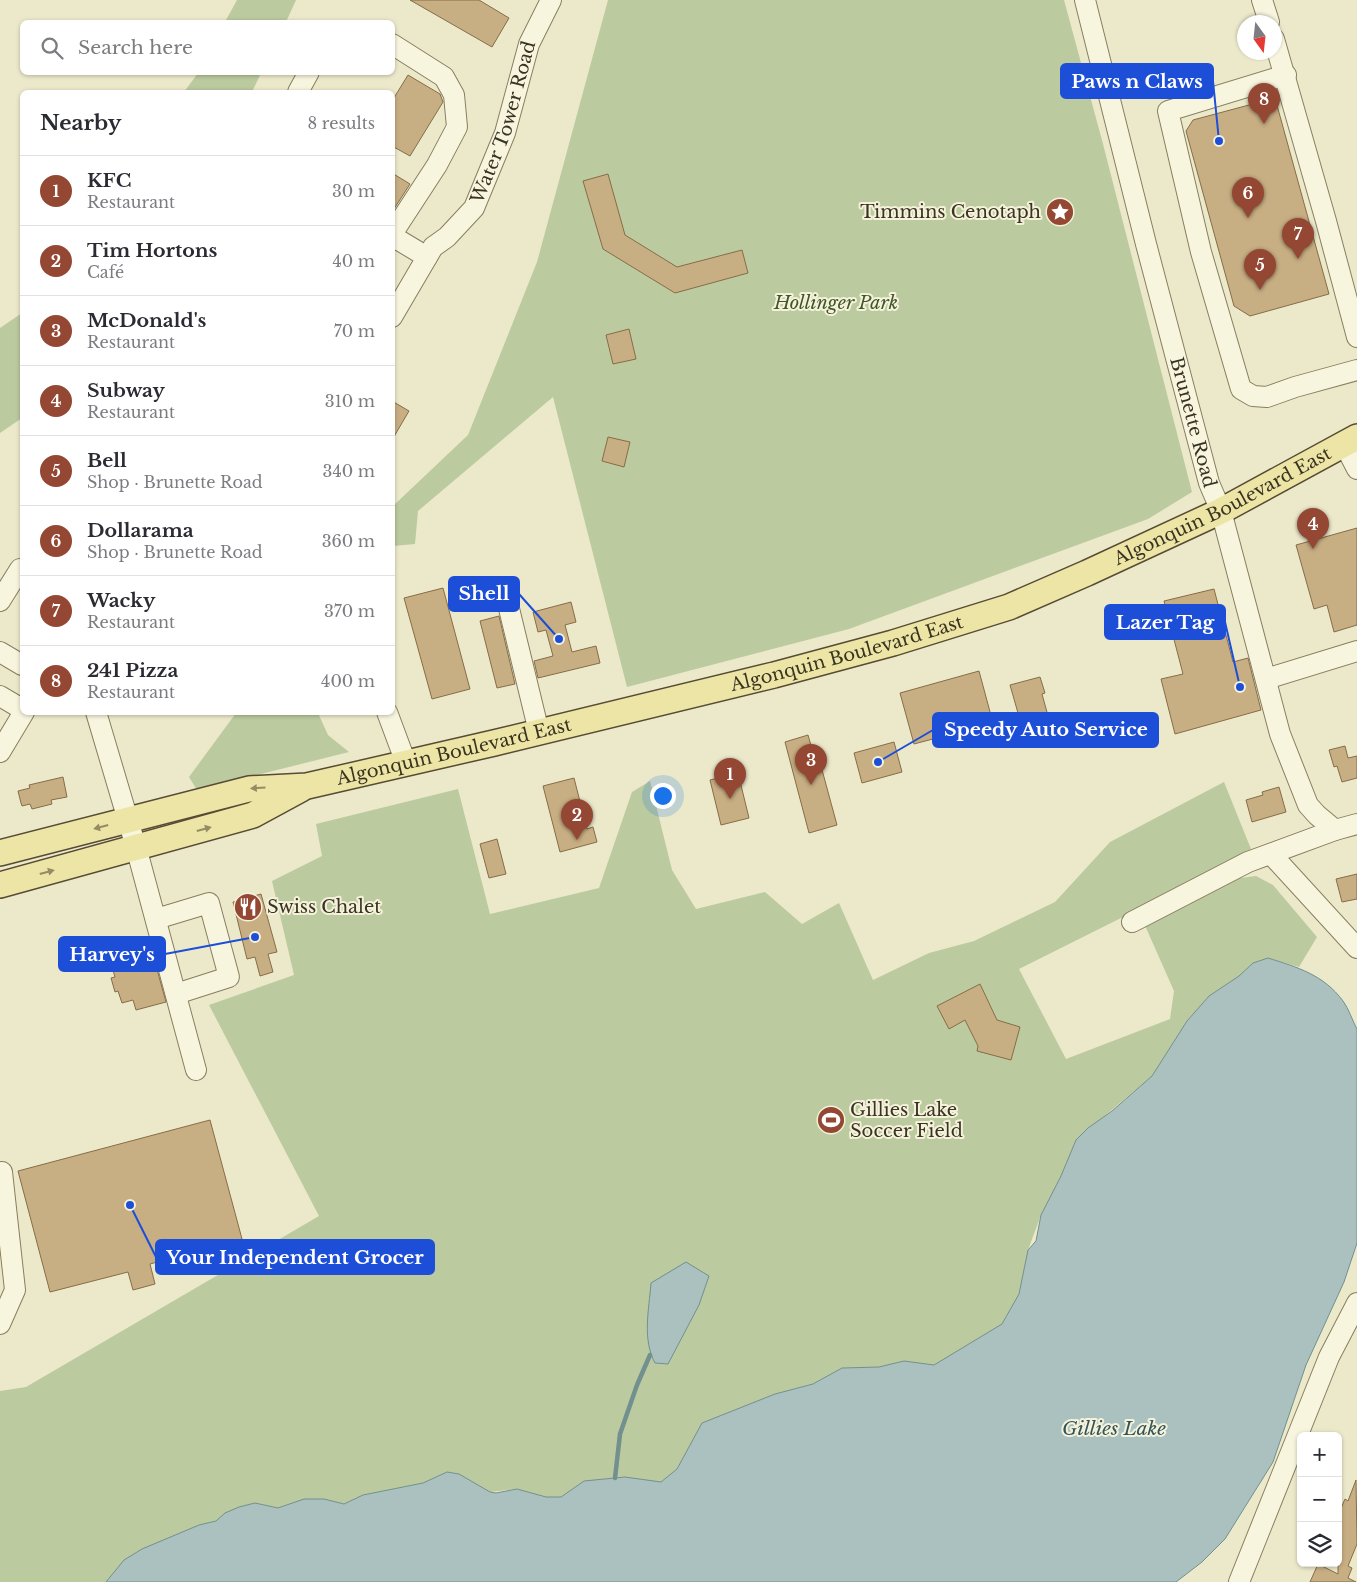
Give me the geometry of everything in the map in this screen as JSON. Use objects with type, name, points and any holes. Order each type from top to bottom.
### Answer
[{"type":"main road","name":"Algonquin Boulevard East","points":[[0,853],[249,789],[307,786],[774,675],[884,645],[1009,607],[1221,511],[1350,441]]},
{"type":"main road","name":"Algonquin Boulevard East","points":[[0,885],[253,815],[307,786]]},
{"type":"street","name":"Water Tower Road","points":[[395,312],[433,247],[447,237],[474,208],[505,133],[529,44],[551,0]]},
{"type":"street","name":"Brunette Road","points":[[1085,0],[1146,244],[1209,482],[1221,511],[1280,734],[1308,805],[1334,830]]},
{"type":"street","points":[[1262,0],[1267,15]]},
{"type":"street","points":[[395,46],[444,77],[454,95],[457,127],[437,165],[395,230]]},
{"type":"street","points":[[1281,60],[1357,337]]},
{"type":"street","points":[[299,90],[307,75]]},
{"type":"street","points":[[1286,76],[1168,111],[1201,252],[1241,389],[1253,396],[1267,397],[1295,387],[1357,370]]},
{"type":"street","points":[[395,237],[427,257]]},
{"type":"street","points":[[1350,441],[1357,469]]},
{"type":"street","points":[[0,601],[20,568]]},
{"type":"street","points":[[504,588],[539,732]]},
{"type":"street","points":[[1266,679],[1357,651]]},
{"type":"street","points":[[0,652],[20,664]]},
{"type":"street","points":[[0,696],[20,709]]},
{"type":"street","points":[[2,743],[20,715]]},
{"type":"street","points":[[97,715],[136,847],[196,1070]]},
{"type":"street","points":[[388,715],[406,763]]},
{"type":"street","points":[[1132,922],[1248,862],[1334,830],[1357,824]]},
{"type":"street","points":[[1271,854],[1357,948]]},
{"type":"street","points":[[156,919],[209,903],[229,977],[176,994]]},
{"type":"street","points":[[1,1318],[15,1290],[2,1172]]},
{"type":"street","points":[[1239,1582],[1329,1357],[1357,1303]]},
{"type":"green space","points":[[237,0],[296,0],[287,20],[226,20]]},
{"type":"green space","name":"Hollinger Park","points":[[608,0],[1064,0],[1192,492],[1148,519],[849,629],[627,687],[553,397],[418,511],[415,544],[395,546],[395,504],[468,435],[537,262]]},
{"type":"green space","points":[[197,75],[260,75],[253,90],[185,90]]},
{"type":"green space","points":[[20,314],[20,419],[0,433],[0,328]]},
{"type":"green space","points":[[235,715],[319,715],[328,735],[349,752],[197,790],[189,777]]},
{"type":"green space","points":[[650,781],[672,870],[696,909],[765,892],[802,924],[839,903],[873,980],[929,953],[974,941],[1055,902],[1110,842],[1224,782],[1251,849],[1139,909],[1019,969],[1066,1059],[1170,1019],[1174,991],[1143,921],[1233,879],[1256,876],[1273,885],[1317,937],[1299,967],[1268,958],[1253,963],[1239,976],[1209,996],[1187,1021],[1152,1076],[1076,1140],[1061,1176],[1041,1215],[1028,1250],[1019,1294],[1002,1324],[934,1365],[904,1361],[879,1367],[842,1368],[813,1384],[775,1394],[703,1423],[677,1469],[661,1482],[625,1477],[584,1481],[561,1497],[546,1497],[517,1489],[490,1492],[459,1474],[447,1472],[423,1483],[363,1495],[344,1504],[324,1499],[304,1499],[278,1508],[255,1503],[216,1521],[199,1525],[124,1561],[106,1582],[0,1582],[0,1391],[26,1387],[319,1216],[209,1005],[294,975],[272,881],[322,856],[316,824],[458,789],[490,914],[599,888],[632,792]]},
{"type":"water","name":"Gillies Lake","points":[[1268,958],[1319,978],[1336,992],[1345,1004],[1357,1029],[1357,1243],[1344,1282],[1306,1365],[1273,1462],[1225,1539],[1202,1562],[1176,1582],[106,1582],[124,1560],[142,1549],[199,1525],[216,1521],[225,1513],[239,1507],[255,1503],[278,1508],[304,1499],[324,1499],[344,1504],[363,1495],[423,1483],[447,1472],[459,1474],[490,1492],[496,1493],[517,1489],[546,1497],[561,1497],[584,1481],[625,1477],[661,1482],[677,1469],[702,1423],[775,1394],[813,1384],[842,1368],[879,1367],[904,1361],[934,1365],[1002,1324],[1019,1294],[1028,1250],[1036,1241],[1041,1215],[1061,1176],[1076,1140],[1152,1076],[1187,1021],[1209,996],[1239,976],[1253,963]]},
{"type":"water","points":[[686,1262],[709,1276],[699,1305],[668,1364],[655,1363],[647,1334],[651,1283]]},
{"type":"building","points":[[410,0],[479,0],[509,18],[492,47]]},
{"type":"building","points":[[408,75],[440,94],[443,102],[410,156],[395,148],[395,96]]},
{"type":"building","points":[[1275,98],[1329,294],[1250,316],[1234,306],[1186,131],[1193,120]]},
{"type":"building","points":[[608,174],[625,235],[677,267],[742,250],[748,273],[675,293],[603,249],[583,181]]},
{"type":"building","points":[[395,175],[410,184],[395,207]]},
{"type":"building","points":[[629,329],[636,359],[613,364],[606,335]]},
{"type":"building","points":[[395,403],[409,411],[395,435]]},
{"type":"building","points":[[608,437],[630,442],[624,467],[602,461]]},
{"type":"building","points":[[1357,528],[1357,625],[1334,632],[1327,605],[1314,609],[1296,545]]},
{"type":"building","points":[[443,588],[470,689],[432,699],[404,598]]},
{"type":"building","points":[[1214,589],[1233,662],[1248,658],[1261,710],[1175,734],[1161,679],[1183,674],[1164,601]]},
{"type":"building","points":[[571,602],[576,622],[565,625],[572,652],[596,646],[600,663],[538,678],[534,661],[553,656],[546,630],[538,632],[533,612]]},
{"type":"building","points":[[499,616],[515,684],[497,688],[480,621]]},
{"type":"building","points":[[979,671],[993,723],[914,744],[900,693]]},
{"type":"building","points":[[1040,677],[1045,693],[1042,694],[1053,734],[1026,741],[1010,685]]},
{"type":"building","points":[[808,735],[814,756],[818,755],[837,825],[809,833],[785,742]]},
{"type":"building","points":[[894,742],[902,772],[862,783],[854,753]]},
{"type":"building","points":[[1345,746],[1348,758],[1357,756],[1357,778],[1342,782],[1337,766],[1334,767],[1329,750]]},
{"type":"building","points":[[738,773],[749,818],[721,825],[710,780]]},
{"type":"building","points":[[63,777],[67,797],[51,800],[52,804],[32,809],[30,804],[22,806],[18,791],[30,788],[29,785]]},
{"type":"building","points":[[574,778],[587,829],[593,827],[597,842],[560,852],[543,786]]},
{"type":"building","points":[[1279,787],[1286,812],[1252,822],[1246,800],[1263,795],[1262,792]]},
{"type":"building","points":[[497,839],[506,874],[489,878],[480,844]]},
{"type":"building","points":[[1357,874],[1357,899],[1342,902],[1336,879]]},
{"type":"building","points":[[261,894],[277,952],[268,954],[273,972],[260,976],[255,957],[247,959],[233,902]]},
{"type":"building","points":[[150,944],[166,1002],[136,1010],[133,1000],[122,1003],[118,991],[115,992],[111,978],[115,977],[112,967],[123,964],[120,951]]},
{"type":"building","points":[[980,984],[997,1020],[1020,1027],[1011,1060],[977,1051],[978,1046],[965,1020],[949,1029],[937,1006]]},
{"type":"building","points":[[210,1120],[242,1239],[150,1264],[155,1284],[133,1290],[128,1272],[50,1292],[18,1171]]},
{"type":"building","points":[[1356,1480],[1357,1544],[1348,1566],[1352,1568],[1348,1578],[1356,1582],[1310,1582],[1317,1567],[1324,1567],[1338,1574],[1338,1567],[1342,1567],[1342,1506],[1345,1499],[1348,1501]]},
{"type":"waterway","points":[[615,1478],[620,1434],[637,1385],[650,1355]]},
{"type":"place","name":"241 Pizza","points":[[1264,124]]},
{"type":"place","name":"Paws n Claws","points":[[1219,141]]},
{"type":"place","name":"Timmins Cenotaph","points":[[1060,212]]},
{"type":"place","name":"Dollarama","points":[[1248,218]]},
{"type":"place","name":"Wacky","points":[[1298,259]]},
{"type":"place","name":"Bell","points":[[1260,290]]},
{"type":"place","name":"Subway","points":[[1313,549]]},
{"type":"place","name":"Shell","points":[[559,639]]},
{"type":"place","name":"Lazer Tag","points":[[1240,687]]},
{"type":"place","name":"Speedy Auto Service","points":[[878,762]]},
{"type":"place","name":"McDonald's","points":[[811,785]]},
{"type":"place","name":"KFC","points":[[730,799]]},
{"type":"place","name":"Tim Hortons","points":[[577,840]]},
{"type":"place","name":"Swiss Chalet","points":[[248,907]]},
{"type":"place","name":"Harvey's","points":[[255,937]]},
{"type":"place","name":"Gillies Lake Soccer Field","points":[[831,1120]]},
{"type":"place","name":"Your Independent Grocer","points":[[130,1205]]}]
